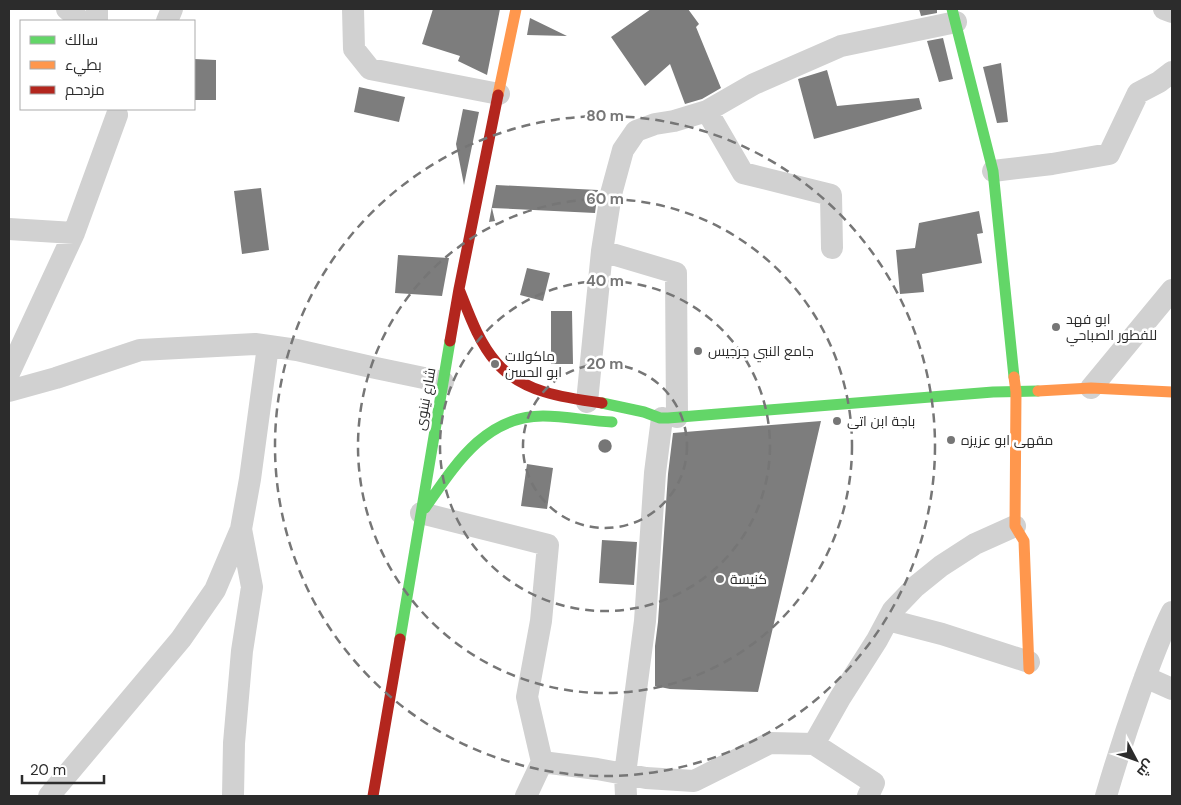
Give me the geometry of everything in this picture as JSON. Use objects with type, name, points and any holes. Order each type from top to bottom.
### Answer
[{"type":"street","points":[[67,9],[80,20]]},
{"type":"street","points":[[353,9],[354,49],[370,69],[499,94]]},
{"type":"street","name":"شارع نينوى","points":[[373,796],[459,289],[516,9]]},
{"type":"street","points":[[1164,9],[1172,12]]},
{"type":"street","points":[[587,402],[602,251],[611,194],[623,150],[636,131],[654,124],[674,122],[707,111],[754,84],[840,46],[954,15],[993,171],[1016,392],[1015,526],[1024,541],[1029,665],[942,634],[888,620]]},
{"type":"street","points":[[993,171],[1052,164],[1109,154],[1138,93],[1159,82],[1172,72]]},
{"type":"street","points":[[9,374],[74,233],[118,111]]},
{"type":"street","points":[[707,111],[744,173],[831,195],[832,248]]},
{"type":"street","points":[[9,229],[74,233]]},
{"type":"street","points":[[602,251],[676,273],[669,418],[654,492],[645,621],[625,785]]},
{"type":"street","points":[[459,289],[486,350],[498,365],[513,378],[530,388],[548,394],[669,418]]},
{"type":"street","points":[[1092,388],[1172,290]]},
{"type":"street","points":[[9,391],[56,378],[140,350],[255,344],[297,350],[443,382]]},
{"type":"street","points":[[48,796],[182,639],[215,590],[241,529],[250,479],[268,346]]},
{"type":"street","points":[[526,796],[542,762],[526,697],[541,621],[548,545],[421,513],[456,464],[482,437],[495,427],[527,416],[604,422],[993,392],[1092,388],[1172,392]]},
{"type":"street","points":[[814,744],[893,610],[914,587],[941,566],[975,544],[1015,526]]},
{"type":"street","points":[[233,796],[234,744],[242,651],[252,587],[241,529]]},
{"type":"street","points":[[1106,796],[1120,748],[1145,677],[1172,612]]},
{"type":"street","points":[[1145,677],[1172,689]]},
{"type":"street","points":[[542,762],[597,769],[625,785],[646,778],[696,789],[770,743],[814,744],[874,783],[868,796]]},
{"type":"building","points":[[433,9],[500,9],[487,75],[458,61],[460,56],[422,44]]},
{"type":"building","points":[[651,9],[688,9],[699,24],[696,27],[721,88],[702,99],[685,104],[670,64],[645,86],[611,37]]},
{"type":"building","points":[[919,9],[937,9],[937,13],[921,16]]},
{"type":"building","points":[[530,18],[567,36],[527,35]]},
{"type":"building","points":[[943,38],[953,79],[939,82],[927,41]]},
{"type":"building","points":[[195,59],[216,60],[216,100],[195,100]]},
{"type":"building","points":[[1001,63],[1008,122],[997,123],[983,67]]},
{"type":"building","points":[[827,70],[837,106],[919,98],[922,109],[814,139],[798,79]]},
{"type":"building","points":[[359,87],[405,97],[399,122],[354,112]]},
{"type":"building","points":[[463,109],[479,112],[464,185],[456,144]]},
{"type":"building","points":[[496,185],[598,190],[595,213],[492,208],[495,221],[489,222]]},
{"type":"building","points":[[261,188],[269,250],[242,254],[234,191]]},
{"type":"building","points":[[979,211],[983,233],[977,234],[982,263],[922,274],[924,292],[900,294],[896,250],[915,248],[919,223]]},
{"type":"building","points":[[398,255],[449,258],[442,296],[395,293]]},
{"type":"building","points":[[527,268],[550,273],[543,301],[520,295]]},
{"type":"building","points":[[551,311],[572,311],[573,364],[551,364]]},
{"type":"building","name":"كنيسة","points":[[821,421],[758,692],[670,689],[655,686],[655,646],[668,474],[673,433]]},
{"type":"building","points":[[527,464],[553,468],[547,509],[521,506]]},
{"type":"building","points":[[602,540],[637,542],[634,585],[599,583]]},
{"type":"traffic: fast","points":[[952,9],[993,171],[1014,377]]},
{"type":"traffic: fast","points":[[400,639],[450,341]]},
{"type":"traffic: fast","points":[[602,403],[644,412],[660,418],[668,418],[993,392],[1038,391]]},
{"type":"traffic: fast","points":[[425,508],[460,460],[488,434],[504,424],[523,418],[543,416],[612,422]]},
{"type":"traffic: slow","points":[[498,95],[516,9]]},
{"type":"traffic: slow","points":[[1014,377],[1016,392],[1015,526],[1024,541],[1029,669]]},
{"type":"traffic: slow","points":[[1038,391],[1091,388],[1172,392]]},
{"type":"traffic: jam","points":[[450,341],[498,95]]},
{"type":"traffic: jam","points":[[459,289],[474,327],[484,345],[506,372],[531,387],[544,392],[602,403]]},
{"type":"traffic: jam","points":[[373,796],[400,639]]},
{"type":"place","name":"ابو فهد للفطور الصباحي","points":[[1056,327]]},
{"type":"place","name":"جامع النبي جرجيس","points":[[698,351]]},
{"type":"place","name":"ماكولات ابو الحسن","points":[[495,364]]},
{"type":"place","name":"باجة ابن اتى","points":[[837,421]]},
{"type":"place","name":"مقهى ابو عزيزه","points":[[951,440]]},
{"type":"place","name":"كنيسة","points":[[720,579]]}]
